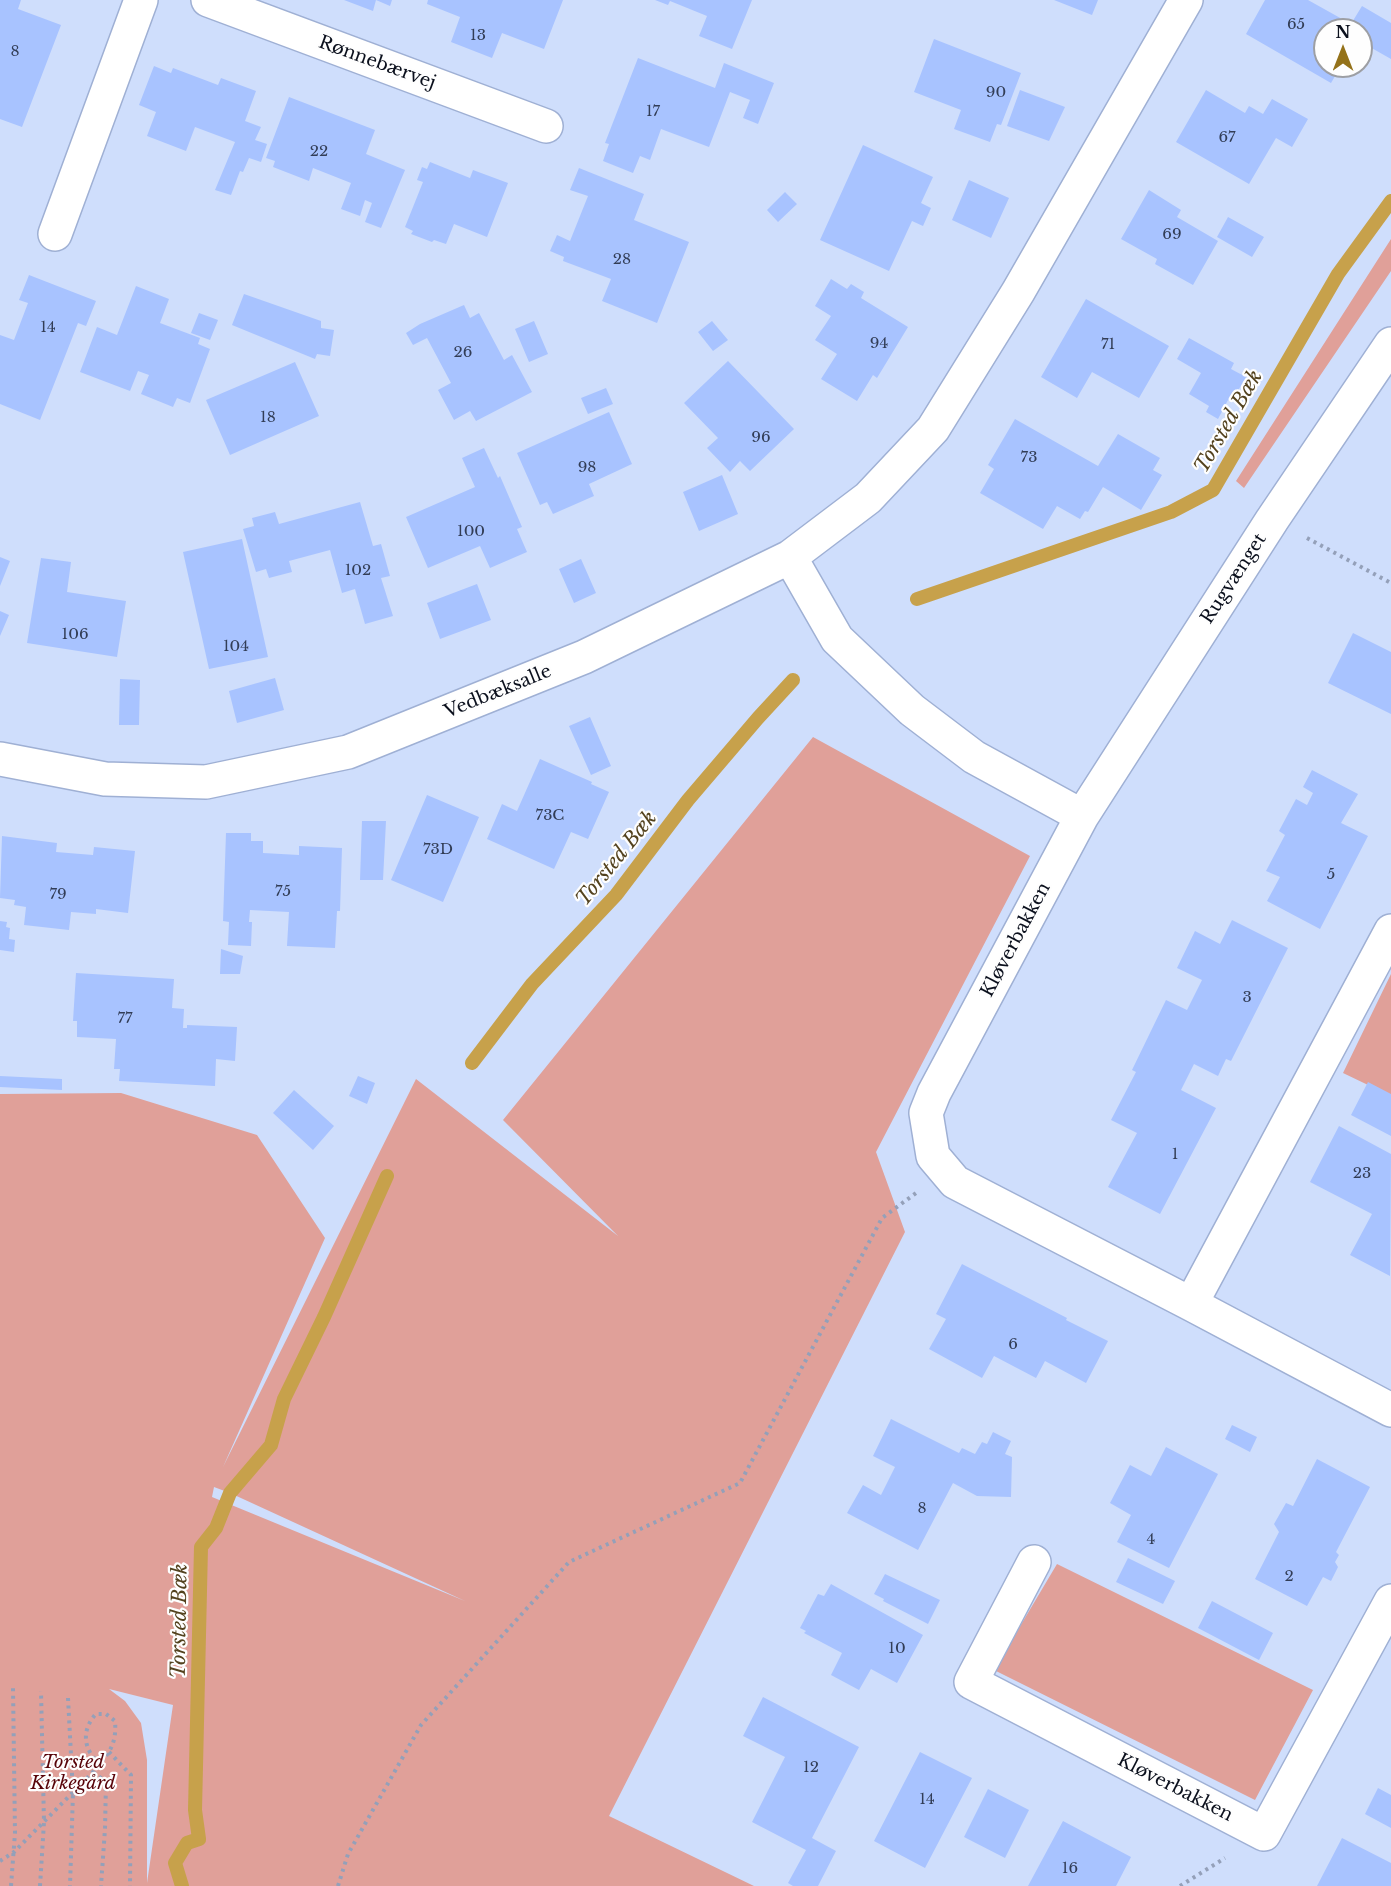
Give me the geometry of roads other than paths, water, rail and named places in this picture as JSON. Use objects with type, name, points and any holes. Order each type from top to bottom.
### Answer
[{"type":"street","points":[[56,234],[141,0]]},
{"type":"street","name":"Rønnebærvej","points":[[208,0],[546,126]]},
{"type":"street","name":"Vedbæksalle","points":[[0,759],[105,779],[206,782],[348,752],[584,657],[789,557],[868,498],[933,429],[1018,292],[1186,0]]},
{"type":"street","name":"Rugvænget","points":[[1082,816],[1272,520],[1391,344]]},
{"type":"street","points":[[789,557],[837,639],[912,710],[974,757],[1082,816]]},
{"type":"street","name":"Kløverbakken","points":[[1082,816],[939,1083],[926,1113],[933,1156],[955,1182],[1391,1410]]},
{"type":"street","points":[[1191,1304],[1391,931]]},
{"type":"street","name":"Kløverbakken","points":[[1034,1562],[971,1682],[1264,1834],[1391,1601]]},
{"type":"waterway","name":"Torsted Bæk","points":[[917,599],[1171,512],[1213,490],[1338,274],[1391,201]]},
{"type":"waterway","name":"Torsted Bæk","points":[[472,1063],[532,984],[616,895],[688,800],[793,680]]},
{"type":"waterway","name":"Torsted Bæk","points":[[182,1886],[175,1863],[187,1843],[199,1839],[195,1810],[201,1547],[216,1528],[230,1493],[271,1445],[284,1399],[324,1317],[387,1176]]},
{"type":"park label","name":"Torsted Kirkegård","points":[[73,1773]]}]
